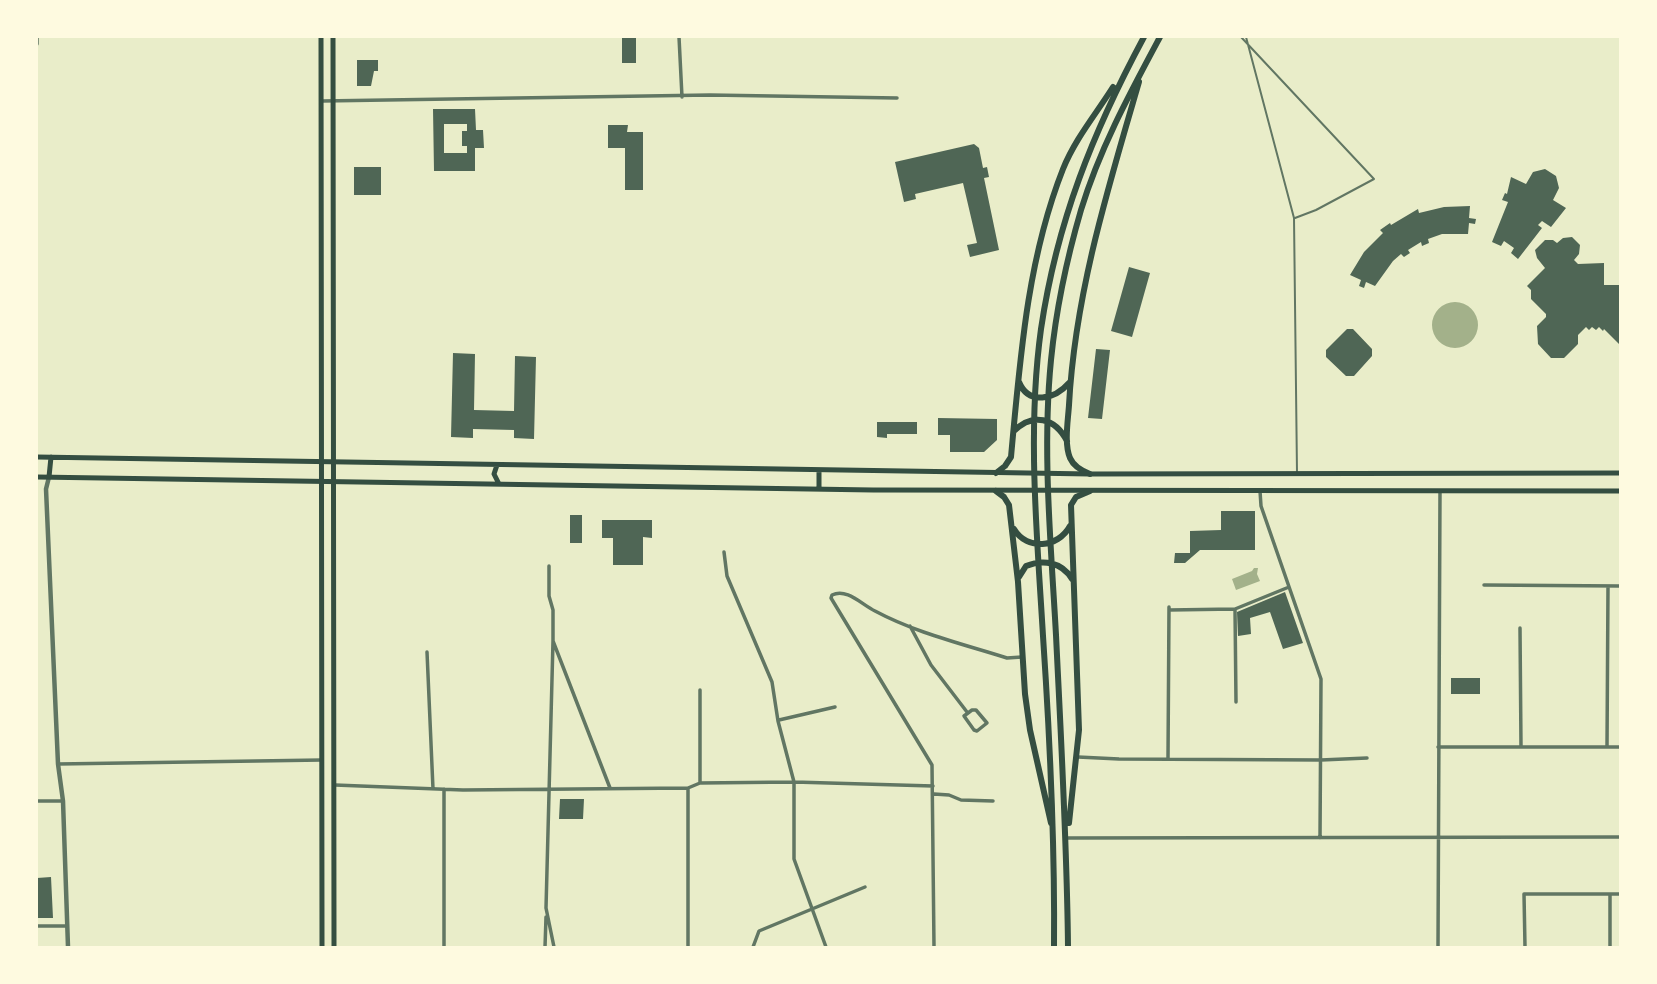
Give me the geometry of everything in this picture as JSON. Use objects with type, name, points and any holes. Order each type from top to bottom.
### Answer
[{"type":"highway","points":[[1054,947],[1055,838],[1035,503],[1038,359],[1046,300],[1065,217],[1094,138],[1144,37]]},
{"type":"highway","points":[[1068,947],[1067,838],[1050,531],[1049,386],[1054,334],[1081,210],[1105,143],[1160,37]]},
{"type":"highway","points":[[996,473],[1009,462],[1018,377],[1035,268],[1060,178],[1078,140],[1128,66]]},
{"type":"highway","points":[[1090,474],[1074,465],[1068,442],[1070,382],[1079,307],[1143,69]]},
{"type":"highway","points":[[1018,377],[1026,393],[1041,398],[1058,393],[1070,382]]},
{"type":"highway","points":[[1013,431],[1026,421],[1042,419],[1058,427],[1068,442]]},
{"type":"highway","points":[[996,491],[1007,501],[1012,524],[1030,730],[1055,838]]},
{"type":"highway","points":[[1067,838],[1082,757],[1071,505],[1074,499],[1090,491]]},
{"type":"highway","points":[[1012,524],[1017,535],[1024,541],[1043,544],[1061,537],[1071,522]]},
{"type":"highway","points":[[1018,582],[1020,573],[1026,566],[1044,562],[1063,568],[1073,580]]},
{"type":"main road","points":[[321,37],[321,947]]},
{"type":"main road","points":[[333,37],[334,947]]},
{"type":"main road","points":[[37,457],[1090,474],[1620,473]]},
{"type":"main road","points":[[49,477],[51,457]]},
{"type":"main road","points":[[497,465],[494,474],[499,484]]},
{"type":"main road","points":[[819,471],[819,489]]},
{"type":"main road","points":[[1389,474],[1389,491]]},
{"type":"main road","points":[[37,477],[996,491],[1620,491]]},
{"type":"street","points":[[37,37],[37,44]]},
{"type":"street","points":[[679,37],[682,97]]},
{"type":"street","points":[[321,101],[760,95],[897,98]]},
{"type":"street","points":[[49,477],[46,489],[68,947]]},
{"type":"street","points":[[1260,491],[1261,506],[1321,679],[1320,838]]},
{"type":"street","points":[[1438,947],[1440,491]]},
{"type":"street","points":[[724,552],[727,576],[772,682],[778,720],[794,782],[794,859],[826,947]]},
{"type":"street","points":[[545,947],[554,641],[549,566]]},
{"type":"street","points":[[1484,585],[1620,586]]},
{"type":"street","points":[[1607,747],[1608,586]]},
{"type":"street","points":[[1168,759],[1169,608],[1236,609],[1289,587]]},
{"type":"street","points":[[934,947],[933,765],[831,598],[834,593],[846,594],[909,626],[1007,658],[1022,657]]},
{"type":"street","points":[[1236,609],[1236,702]]},
{"type":"street","points":[[909,626],[931,665],[967,712]]},
{"type":"street","points":[[1520,628],[1521,747]]},
{"type":"street","points":[[554,641],[610,788]]},
{"type":"street","points":[[427,652],[433,789]]},
{"type":"street","points":[[700,690],[700,783]]},
{"type":"street","points":[[778,720],[835,707]]},
{"type":"street","points":[[976,710],[987,721],[987,725],[974,730],[964,717],[967,712],[976,710]]},
{"type":"street","points":[[1438,747],[1620,747]]},
{"type":"street","points":[[1082,757],[1119,760],[1367,758]]},
{"type":"street","points":[[58,764],[322,760]]},
{"type":"street","points":[[334,785],[433,789],[688,788],[700,783],[794,782],[933,786]]},
{"type":"street","points":[[688,788],[688,947]]},
{"type":"street","points":[[444,789],[444,947]]},
{"type":"street","points":[[934,794],[949,795],[961,800],[993,801]]},
{"type":"street","points":[[37,801],[63,800]]},
{"type":"street","points":[[1067,838],[1620,837]]},
{"type":"street","points":[[753,947],[759,931],[865,887]]},
{"type":"street","points":[[1525,947],[1524,894],[1620,894]]},
{"type":"street","points":[[1610,894],[1610,947]]},
{"type":"street","points":[[546,908],[554,947]]},
{"type":"street","points":[[37,926],[67,926]]},
{"type":"lane","points":[[1241,37],[1374,179],[1316,210],[1294,218]]},
{"type":"lane","points":[[1246,37],[1294,218],[1297,474]]},
{"type":"shaded area","points":[[1455,302],[1472,308],[1478,325],[1472,342],[1455,348],[1438,342],[1432,325],[1438,308]]},
{"type":"shaded area","points":[[1258,568],[1260,581],[1236,590],[1232,579]]},
{"type":"building","points":[[622,37],[636,37],[636,63],[622,63]]},
{"type":"building","points":[[357,60],[378,60],[378,71],[374,71],[371,86],[357,86]]},
{"type":"building","points":[[433,109],[475,109],[476,130],[483,130],[484,148],[475,148],[475,171],[434,171]],"holes":[[[444,124],[467,124],[467,131],[462,131],[462,146],[467,146],[467,153],[444,153]]]},
{"type":"building","points":[[608,125],[628,125],[627,132],[643,132],[643,190],[625,190],[625,148],[608,148]]},
{"type":"building","points":[[974,144],[979,148],[983,168],[987,167],[989,177],[984,178],[999,250],[970,257],[967,245],[977,243],[963,183],[915,194],[916,199],[904,202],[895,162]]},
{"type":"building","points":[[354,167],[381,167],[381,195],[354,195]]},
{"type":"building","points":[[1545,169],[1556,176],[1559,188],[1553,200],[1566,208],[1551,227],[1542,221],[1538,225],[1542,228],[1518,259],[1511,253],[1514,248],[1504,241],[1501,246],[1492,242],[1508,202],[1502,200],[1505,193],[1507,194],[1511,177],[1526,184],[1533,172]]},
{"type":"building","points":[[1470,206],[1469,218],[1476,219],[1475,224],[1469,223],[1468,234],[1442,234],[1428,239],[1429,243],[1422,246],[1421,242],[1408,250],[1410,253],[1404,257],[1401,254],[1393,261],[1375,286],[1366,282],[1364,288],[1359,286],[1361,280],[1350,275],[1364,252],[1383,233],[1380,230],[1390,223],[1391,225],[1418,209],[1419,213],[1444,207]]},
{"type":"building","points":[[1572,237],[1580,245],[1579,254],[1574,260],[1578,264],[1604,263],[1604,285],[1620,285],[1620,345],[1604,329],[1603,331],[1599,327],[1596,330],[1592,327],[1589,330],[1586,327],[1578,335],[1578,344],[1564,358],[1551,358],[1538,344],[1537,326],[1546,314],[1531,299],[1531,290],[1527,286],[1545,268],[1537,258],[1535,250],[1545,240],[1557,243],[1563,238]]},
{"type":"building","points":[[1129,267],[1150,273],[1132,337],[1111,331]]},
{"type":"building","points":[[1347,329],[1353,329],[1372,349],[1372,356],[1354,376],[1346,376],[1326,357],[1326,350]]},
{"type":"building","points":[[1096,349],[1110,350],[1102,419],[1088,418]]},
{"type":"building","points":[[453,353],[475,354],[474,410],[514,411],[515,356],[536,357],[534,439],[514,438],[514,430],[473,429],[473,438],[451,437]]},
{"type":"building","points":[[938,418],[997,419],[997,440],[984,452],[950,452],[950,435],[938,435]]},
{"type":"building","points":[[877,422],[917,422],[917,434],[887,434],[887,438],[877,437]]},
{"type":"building","points":[[1221,511],[1255,511],[1255,550],[1200,550],[1185,563],[1174,563],[1175,553],[1190,553],[1190,531],[1221,530]]},
{"type":"building","points":[[570,515],[582,515],[582,543],[570,543]]},
{"type":"building","points":[[602,520],[652,520],[652,538],[643,537],[643,565],[613,565],[613,538],[602,538]]},
{"type":"building","points":[[1285,592],[1303,643],[1283,649],[1270,612],[1250,618],[1251,634],[1238,636],[1237,612]]},
{"type":"building","points":[[1451,678],[1480,678],[1480,694],[1451,694]]},
{"type":"building","points":[[560,799],[584,799],[583,819],[559,819]]},
{"type":"building","points":[[51,877],[53,918],[37,918],[37,878]]}]
